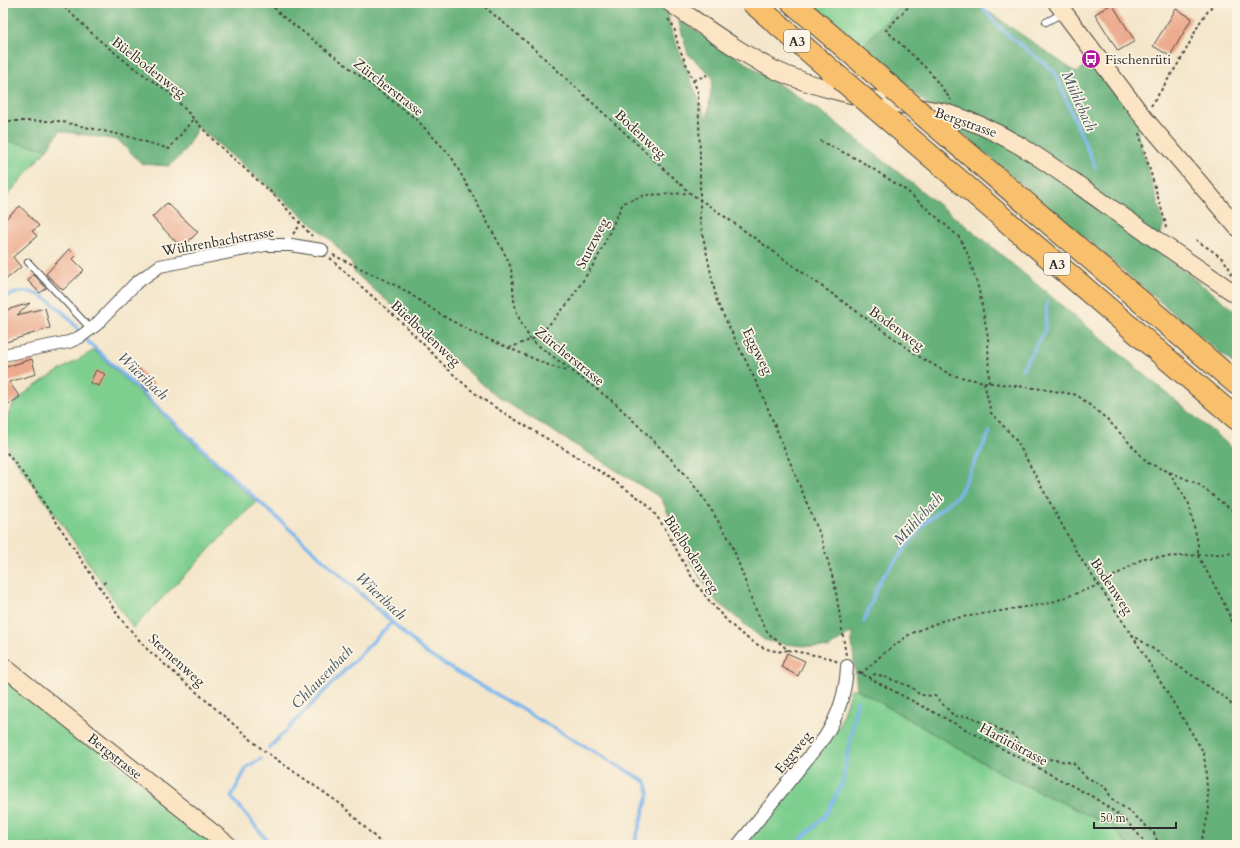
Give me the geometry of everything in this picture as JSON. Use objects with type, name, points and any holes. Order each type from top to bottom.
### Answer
[{"type":"highway","name":"A3","points":[[753,3],[1237,419]]},
{"type":"highway","name":"A3","points":[[793,3],[1237,384]]},
{"type":"street","points":[[1061,8],[1143,117],[1237,227]]},
{"type":"street","name":"Bergstrasse","points":[[668,9],[775,70],[802,81],[960,117],[998,132],[1018,143],[1231,292]]},
{"type":"street","name":"Wührenbachstrasse","points":[[3,355],[69,342],[91,329],[136,283],[160,266],[265,245],[291,245],[322,250]]},
{"type":"street","name":"Bergstrasse","points":[[3,666],[228,845]]},
{"type":"street","name":"Eggweg","points":[[738,845],[824,738],[832,725],[844,694],[847,666]]},
{"type":"lane","points":[[1046,22],[1061,8]]},
{"type":"lane","points":[[28,262],[91,329]]},
{"type":"path","name":"Büelbodenweg","points":[[60,3],[98,39],[130,65],[170,93],[195,118],[216,144],[274,195],[300,221],[322,250],[359,286],[399,320],[467,386],[489,403],[567,449],[643,501],[663,524],[687,569],[707,598],[726,620],[742,635],[763,647],[776,652],[788,650]]},
{"type":"path","name":"Zürcherstrasse","points":[[270,3],[280,15],[417,120],[452,156],[508,258],[512,268],[514,300],[517,313],[522,326],[531,340],[570,371],[615,403],[650,436],[686,475],[707,503],[731,542],[761,622],[768,633],[788,650],[830,658],[847,666]]},
{"type":"path","name":"Bodenweg","points":[[480,3],[530,45],[690,193],[920,357],[951,374],[984,382],[991,413],[1018,443],[1076,551],[1131,634],[1227,699],[1237,712]]},
{"type":"path","points":[[912,3],[886,30],[929,71],[950,98],[960,117]]},
{"type":"path","points":[[1160,243],[1166,231],[1165,221],[1139,134],[1143,117],[1184,56],[1200,22],[1214,3]]},
{"type":"path","name":"Eggweg","points":[[668,9],[678,45],[698,92],[700,110],[700,222],[717,302],[761,392],[821,537],[835,586],[845,646]]},
{"type":"path","points":[[694,80],[707,75]]},
{"type":"path","points":[[3,121],[58,121],[130,137],[169,148],[195,118]]},
{"type":"path","points":[[820,140],[859,160],[907,191],[960,238],[968,255],[979,290],[988,337],[989,383]]},
{"type":"path","name":"Stutzweg","points":[[509,348],[538,337],[569,302],[597,259],[623,203],[646,195],[690,193]]},
{"type":"path","points":[[1196,240],[1224,260],[1231,270],[1231,292]]},
{"type":"path","points":[[322,250],[401,288],[443,316],[474,333],[553,367],[570,371]]},
{"type":"path","points":[[984,382],[1042,388],[1077,395],[1107,419],[1148,463],[1198,484],[1237,514]]},
{"type":"path","name":"Sternenweg","points":[[3,448],[32,484],[78,551],[99,588],[120,618],[147,649],[263,750],[342,805],[383,845]]},
{"type":"path","points":[[1169,472],[1189,504],[1198,544],[1198,556],[1222,599],[1237,632]]},
{"type":"path","points":[[1099,585],[1144,558],[1237,553]]},
{"type":"path","points":[[99,588],[106,581]]},
{"type":"path","name":"Harütistrasse","points":[[1099,585],[1050,603],[944,620],[910,634],[884,653],[861,674],[1093,797],[1121,816],[1139,834],[1146,845]]},
{"type":"path","points":[[1131,634],[1204,753],[1209,809],[1204,833],[1199,845]]},
{"type":"path","points":[[868,678],[875,674],[911,687],[920,695],[935,696],[954,716],[972,717],[980,722],[991,724],[1004,733],[1014,735],[1019,744],[1043,758],[1073,762],[1086,777],[1105,787],[1112,799],[1154,833],[1160,845]]},
{"type":"green space","points":[[3,3],[667,3],[670,28],[707,120],[713,77],[688,54],[678,19],[826,115],[992,247],[1237,452],[1237,845],[1127,845],[1113,827],[1006,776],[857,689],[851,632],[829,648],[783,644],[764,640],[716,601],[691,563],[661,498],[496,396],[354,272],[352,264],[333,242],[198,127],[183,153],[169,166],[142,164],[118,140],[60,131],[47,149],[3,140]]},
{"type":"green space","points":[[809,3],[903,3],[861,48]]},
{"type":"green space","points":[[903,3],[981,3],[986,10],[1077,73],[1091,60],[1139,124],[1138,136],[1164,225],[1154,248],[1237,312],[1237,367],[861,48]]},
{"type":"green space","points":[[3,140],[47,149],[3,201]]},
{"type":"green space","points":[[94,350],[256,502],[133,628],[61,523],[9,451],[8,446],[7,418],[16,401],[36,385]]},
{"type":"green space","points":[[3,672],[219,845],[3,845]]},
{"type":"green space","points":[[851,689],[857,689],[1006,776],[1113,827],[1127,845],[745,845],[839,726]]},
{"type":"building","points":[[1112,4],[1135,41],[1118,51],[1095,14]]},
{"type":"building","points":[[1176,9],[1192,18],[1170,56],[1153,46]]},
{"type":"building","points":[[167,203],[198,232],[182,248],[152,217]]},
{"type":"building","points":[[20,206],[39,226],[32,231],[37,236],[13,257],[21,267],[3,282],[3,221]]},
{"type":"building","points":[[69,249],[76,256],[73,259],[84,270],[63,290],[46,274]]},
{"type":"building","points":[[33,274],[46,288],[40,293],[28,281]]},
{"type":"building","points":[[30,303],[17,315],[45,308],[50,328],[3,343],[3,311]]},
{"type":"building","points":[[32,359],[36,374],[9,382],[20,397],[9,404],[3,396],[3,368]]},
{"type":"building","points":[[137,367],[155,385],[148,391],[131,373]]},
{"type":"building","points":[[96,370],[105,374],[99,386],[90,383]]},
{"type":"building","points":[[787,653],[805,661],[798,676],[781,667]]},
{"type":"waterway","name":"Mühlebach","points":[[979,3],[1002,30],[1054,71],[1095,167]]},
{"type":"waterway","name":"Wüeribach","points":[[3,298],[23,292],[30,292],[44,297],[58,308],[80,332]]},
{"type":"waterway","name":"Mühlebach","points":[[1022,369],[1045,330],[1047,302]]},
{"type":"waterway","name":"Wüeribach","points":[[85,339],[241,485],[427,654],[646,782],[649,793],[634,845]]},
{"type":"waterway","name":"Mühlebach","points":[[864,622],[880,580],[927,521],[959,494],[990,432]]},
{"type":"waterway","name":"Chlausenbach","points":[[269,748],[392,622]]},
{"type":"waterway","name":"Mühlebach","points":[[795,845],[826,815],[842,784],[857,701]]},
{"type":"waterway","name":"Chlausenbach","points":[[261,759],[247,767],[231,797],[271,845]]},
{"type":"place","name":"Fischenrüti","points":[[1091,59]]}]
